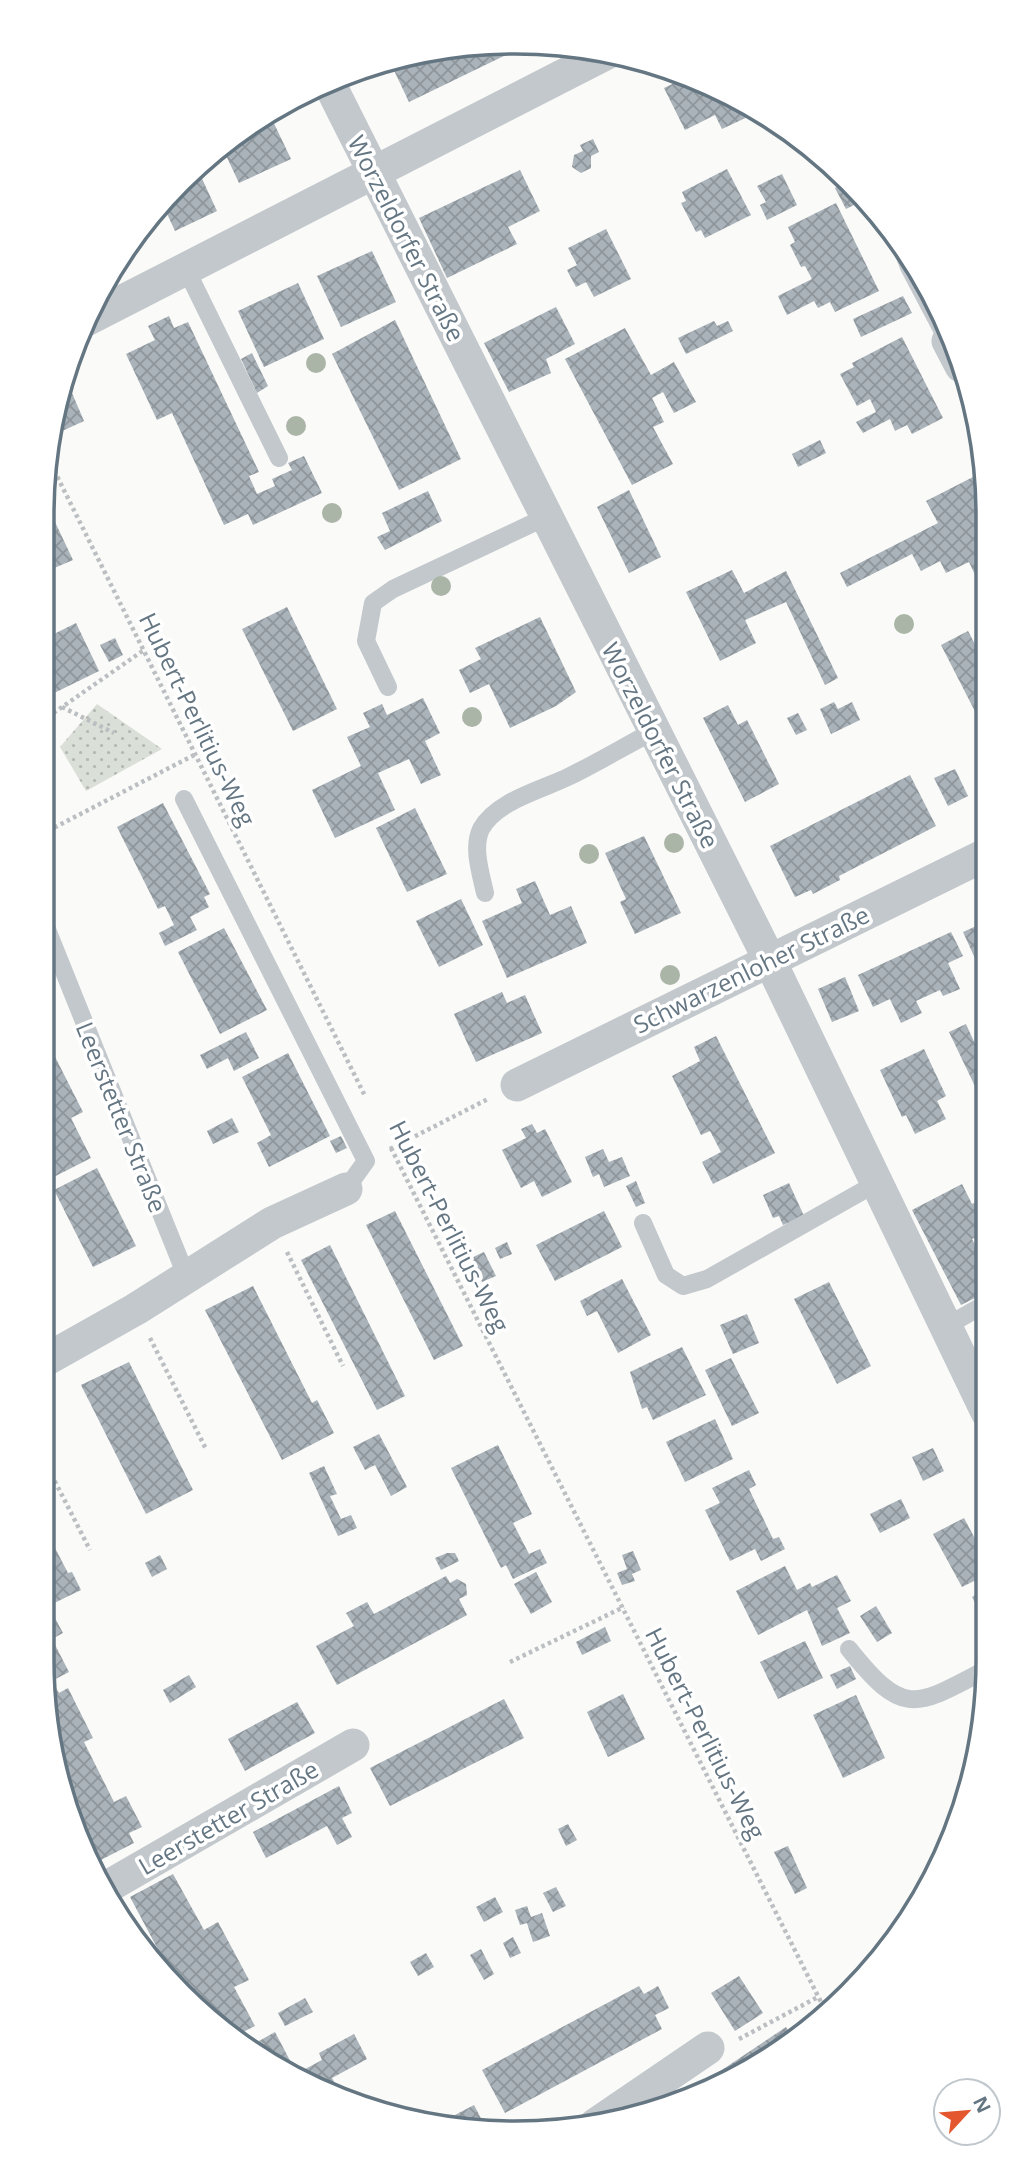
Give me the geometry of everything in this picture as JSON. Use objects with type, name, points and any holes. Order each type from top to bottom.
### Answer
[{"type":"street","points":[[102,312],[374,170],[592,61]]},
{"type":"street","name":"Worzeldorfer Straße","points":[[333,92],[769,959],[976,1390]]},
{"type":"street","name":"Schwarzenloher Straße","points":[[517,1084],[976,859]]},
{"type":"street","points":[[54,1355],[136,1309],[272,1223],[346,1189]]},
{"type":"street","name":"Leerstetter Straße","points":[[113,1884],[353,1745]]},
{"type":"street","points":[[618,2109],[708,2048]]},
{"type":"lane","points":[[185,267],[279,458]]},
{"type":"lane","points":[[388,687],[366,640],[373,603],[393,589],[546,516]]},
{"type":"lane","points":[[485,893],[477,855],[480,831],[491,817],[520,798],[654,731]]},
{"type":"lane","points":[[184,799],[366,1161],[346,1189]]},
{"type":"lane","name":"Leerstetter Straße","points":[[54,947],[187,1278]]},
{"type":"lane","points":[[643,1223],[666,1275],[683,1286],[708,1279],[875,1184]]},
{"type":"lane","points":[[945,1327],[976,1309]]},
{"type":"lane","points":[[849,1650],[876,1683],[896,1698],[921,1700],[976,1674]]},
{"type":"path","name":"Hubert-Perlitius-Weg","points":[[56,474],[366,1099]]},
{"type":"path","points":[[54,713],[144,650]]},
{"type":"path","points":[[62,707],[114,733]]},
{"type":"path","points":[[54,828],[196,754]]},
{"type":"path","points":[[366,1161],[517,1084]]},
{"type":"path","name":"Hubert-Perlitius-Weg","points":[[385,1136],[822,2004]]},
{"type":"path","points":[[272,1223],[343,1366]]},
{"type":"path","points":[[136,1309],[206,1449]]},
{"type":"path","points":[[54,1480],[90,1550]]},
{"type":"path","points":[[510,1662],[624,1607]]},
{"type":"path","points":[[708,2048],[719,2050],[818,1997]]},
{"type":"shaded area","points":[[97,704],[162,749],[86,791],[60,747]]},
{"type":"building","points":[[507,54],[409,102],[394,71],[455,58]]},
{"type":"building","points":[[674,83],[747,117],[722,129],[715,115],[685,130],[664,88]]},
{"type":"building","points":[[274,123],[291,159],[239,183],[226,156]]},
{"type":"building","points":[[593,139],[599,152],[591,156],[591,168],[581,173],[572,167],[574,155],[583,151],[580,145]]},
{"type":"building","points":[[727,169],[751,215],[705,238],[701,230],[696,232],[681,203],[686,201],[682,192]]},
{"type":"building","points":[[520,170],[540,211],[508,227],[517,244],[447,278],[419,218]]},
{"type":"building","points":[[782,174],[797,205],[767,220],[760,205],[766,202],[757,186]]},
{"type":"building","points":[[202,178],[217,211],[175,231],[167,214]]},
{"type":"building","points":[[838,187],[855,204],[846,209],[835,188]]},
{"type":"building","points":[[836,203],[879,291],[835,312],[830,302],[818,308],[814,301],[787,315],[778,296],[812,279],[805,266],[801,267],[790,245],[795,242],[788,227]]},
{"type":"building","points":[[606,229],[631,279],[594,297],[586,282],[576,287],[567,270],[577,265],[568,248]]},
{"type":"building","points":[[372,251],[396,302],[341,327],[317,276]]},
{"type":"building","points":[[298,283],[324,339],[264,367],[238,311]]},
{"type":"building","points":[[903,296],[912,313],[861,337],[853,319]]},
{"type":"building","points":[[556,307],[575,344],[546,359],[551,373],[509,392],[484,343]]},
{"type":"building","points":[[169,316],[174,328],[188,322],[259,472],[249,476],[257,494],[275,486],[272,479],[292,470],[288,463],[304,456],[322,493],[253,525],[248,514],[224,525],[172,413],[157,420],[126,354],[155,340],[148,326]]},
{"type":"building","points":[[395,320],[461,459],[399,490],[332,354]]},
{"type":"building","points":[[714,321],[717,326],[728,321],[733,331],[686,354],[678,338]]},
{"type":"building","points":[[625,328],[651,375],[674,362],[696,402],[674,413],[663,392],[652,398],[664,422],[653,427],[673,464],[632,485],[565,359]]},
{"type":"building","points":[[902,337],[943,418],[912,434],[907,425],[895,431],[890,419],[863,433],[856,422],[876,412],[870,399],[857,406],[840,374],[854,367],[852,363]]},
{"type":"building","points":[[252,353],[268,386],[257,393],[241,359]]},
{"type":"building","points":[[71,394],[84,421],[62,431],[63,425]]},
{"type":"building","points":[[820,440],[826,453],[798,467],[792,454]]},
{"type":"building","points":[[973,477],[976,577],[969,562],[946,573],[940,561],[921,571],[912,554],[847,587],[840,573],[938,523],[926,501]]},
{"type":"building","points":[[629,490],[661,557],[629,573],[597,507]]},
{"type":"building","points":[[428,491],[442,521],[385,550],[377,537],[390,531],[382,513]]},
{"type":"building","points":[[54,522],[73,560],[54,568]]},
{"type":"building","points":[[732,570],[744,593],[786,571],[838,678],[825,685],[786,602],[745,620],[756,643],[720,661],[686,592]]},
{"type":"building","points":[[287,607],[337,709],[293,731],[242,629]]},
{"type":"building","points":[[540,617],[576,692],[556,706],[510,728],[489,684],[470,693],[459,670],[481,659],[475,648]]},
{"type":"building","points":[[76,623],[99,671],[54,693],[54,634]]},
{"type":"building","points":[[968,631],[976,646],[976,713],[941,645]]},
{"type":"building","points":[[115,638],[123,655],[109,662],[100,645]]},
{"type":"building","points":[[423,698],[440,733],[425,741],[441,775],[421,784],[409,759],[378,773],[395,810],[335,838],[312,790],[361,766],[347,737],[370,727],[363,713],[382,704],[387,715]]},
{"type":"building","points":[[834,702],[838,709],[852,702],[860,720],[831,734],[820,709]]},
{"type":"building","points":[[728,705],[738,725],[747,720],[779,784],[745,802],[703,718]]},
{"type":"building","points":[[798,713],[807,730],[796,735],[787,718]]},
{"type":"building","points":[[955,769],[968,796],[948,806],[934,778]]},
{"type":"building","points":[[910,775],[936,826],[839,876],[840,880],[813,894],[811,890],[795,897],[770,846]]},
{"type":"building","points":[[163,803],[210,894],[204,897],[209,907],[190,917],[197,930],[165,946],[159,933],[174,925],[165,906],[158,909],[117,827]]},
{"type":"building","points":[[415,808],[447,874],[407,892],[376,828]]},
{"type":"building","points":[[644,836],[681,913],[635,934],[620,902],[626,899],[605,853]]},
{"type":"building","points":[[535,881],[550,915],[571,906],[587,943],[507,978],[482,921],[522,903],[516,889]]},
{"type":"building","points":[[461,899],[483,945],[439,967],[416,921]]},
{"type":"building","points":[[976,926],[976,961],[963,932]]},
{"type":"building","points":[[224,928],[267,1010],[220,1034],[178,952]]},
{"type":"building","points":[[951,932],[963,956],[948,963],[960,989],[943,996],[940,990],[916,1001],[922,1013],[901,1023],[890,999],[873,1007],[858,975]]},
{"type":"building","points":[[845,977],[859,1011],[832,1022],[818,989]]},
{"type":"building","points":[[502,992],[507,1003],[525,995],[542,1033],[476,1062],[454,1014]]},
{"type":"building","points":[[966,1024],[976,1046],[976,1088],[949,1032]]},
{"type":"building","points":[[246,1032],[259,1058],[234,1071],[228,1058],[207,1069],[200,1055]]},
{"type":"building","points":[[716,1036],[775,1153],[713,1184],[702,1162],[721,1152],[710,1131],[701,1135],[672,1076],[700,1061],[694,1047]]},
{"type":"building","points":[[924,1049],[946,1096],[937,1101],[946,1119],[915,1134],[906,1115],[902,1117],[880,1070]]},
{"type":"building","points":[[288,1053],[330,1136],[269,1167],[257,1143],[271,1135],[242,1077]]},
{"type":"building","points":[[54,1055],[83,1112],[71,1118],[91,1158],[54,1177]]},
{"type":"building","points":[[232,1118],[239,1132],[213,1144],[207,1131]]},
{"type":"building","points":[[532,1124],[537,1133],[545,1129],[572,1182],[542,1197],[534,1181],[521,1188],[502,1150],[526,1138],[521,1129]]},
{"type":"building","points":[[341,1136],[347,1148],[336,1153],[330,1141]]},
{"type":"building","points":[[603,1149],[609,1162],[622,1157],[630,1176],[604,1187],[599,1174],[593,1177],[585,1157]]},
{"type":"building","points":[[97,1168],[136,1246],[93,1267],[54,1190]]},
{"type":"building","points":[[636,1181],[645,1203],[636,1207],[626,1186]]},
{"type":"building","points":[[789,1183],[804,1216],[783,1225],[779,1216],[773,1218],[763,1195]]},
{"type":"building","points":[[962,1184],[972,1204],[976,1202],[976,1237],[972,1239],[976,1246],[976,1298],[961,1305],[912,1210]]},
{"type":"building","points":[[395,1211],[463,1346],[434,1360],[366,1225]]},
{"type":"building","points":[[604,1211],[622,1247],[555,1281],[536,1245]]},
{"type":"building","points":[[507,1242],[512,1254],[500,1259],[495,1248]]},
{"type":"building","points":[[330,1245],[405,1396],[377,1410],[301,1260]]},
{"type":"building","points":[[484,1252],[496,1276],[482,1282],[471,1258]]},
{"type":"building","points":[[622,1279],[651,1335],[618,1353],[597,1311],[587,1316],[580,1301]]},
{"type":"building","points":[[829,1282],[871,1366],[837,1384],[794,1299]]},
{"type":"building","points":[[253,1286],[312,1403],[317,1400],[334,1433],[282,1460],[205,1310]]},
{"type":"building","points":[[747,1314],[759,1343],[733,1354],[720,1325]]},
{"type":"building","points":[[682,1347],[706,1395],[653,1420],[647,1407],[642,1409],[630,1372]]},
{"type":"building","points":[[731,1358],[759,1413],[732,1426],[705,1370]]},
{"type":"building","points":[[129,1362],[193,1490],[146,1514],[81,1385]]},
{"type":"building","points":[[715,1419],[733,1459],[685,1482],[666,1442]]},
{"type":"building","points":[[379,1434],[407,1487],[391,1496],[375,1465],[365,1470],[353,1447]]},
{"type":"building","points":[[498,1445],[532,1514],[513,1523],[529,1554],[540,1549],[547,1563],[513,1579],[506,1565],[501,1568],[451,1468]]},
{"type":"building","points":[[933,1448],[944,1471],[923,1481],[912,1457]]},
{"type":"building","points":[[324,1466],[337,1494],[330,1496],[341,1519],[351,1515],[357,1528],[338,1536],[309,1473]]},
{"type":"building","points":[[749,1470],[756,1485],[749,1489],[773,1539],[779,1537],[785,1549],[761,1561],[755,1549],[730,1561],[705,1510],[720,1503],[712,1488]]},
{"type":"building","points":[[901,1499],[910,1518],[880,1533],[870,1514]]},
{"type":"building","points":[[964,1518],[976,1540],[976,1585],[974,1581],[962,1587],[933,1534]]},
{"type":"building","points":[[54,1546],[68,1573],[72,1572],[81,1590],[54,1603]]},
{"type":"building","points":[[633,1551],[641,1570],[632,1574],[635,1581],[622,1585],[617,1573],[627,1569],[622,1555]]},
{"type":"building","points":[[455,1553],[459,1561],[441,1570],[435,1558]]},
{"type":"building","points":[[160,1555],[167,1569],[152,1577],[145,1563]]},
{"type":"building","points":[[785,1566],[797,1590],[810,1583],[812,1587],[837,1575],[851,1601],[837,1608],[850,1633],[822,1646],[807,1610],[758,1635],[736,1591]]},
{"type":"building","points":[[536,1572],[552,1602],[531,1614],[514,1584]]},
{"type":"building","points":[[446,1576],[450,1583],[457,1579],[466,1584],[467,1595],[459,1599],[467,1615],[337,1685],[316,1646],[354,1626],[346,1613],[367,1602],[374,1614]]},
{"type":"building","points":[[876,1606],[892,1633],[877,1642],[860,1616]]},
{"type":"building","points":[[54,1619],[63,1633],[54,1638]]},
{"type":"building","points":[[605,1627],[611,1641],[582,1655],[576,1642]]},
{"type":"building","points":[[805,1641],[823,1678],[778,1699],[760,1662]]},
{"type":"building","points":[[54,1643],[69,1672],[55,1679]]},
{"type":"building","points":[[850,1666],[856,1679],[837,1689],[830,1675]]},
{"type":"building","points":[[189,1675],[196,1687],[170,1703],[163,1690]]},
{"type":"building","points":[[55,1686],[59,1693],[68,1688],[93,1738],[84,1742],[114,1802],[126,1796],[142,1827],[129,1833],[134,1843],[100,1860],[70,1779],[58,1720]]},
{"type":"building","points":[[623,1694],[645,1739],[608,1757],[587,1712]]},
{"type":"building","points":[[856,1695],[885,1758],[843,1778],[813,1715]]},
{"type":"building","points":[[504,1699],[524,1738],[390,1806],[370,1768]]},
{"type":"building","points":[[297,1702],[315,1733],[245,1771],[228,1739]]},
{"type":"building","points":[[339,1786],[352,1813],[342,1818],[352,1837],[337,1845],[327,1826],[266,1858],[253,1832]]},
{"type":"building","points":[[568,1824],[577,1840],[566,1846],[558,1829]]},
{"type":"building","points":[[788,1846],[807,1888],[795,1894],[774,1852]]},
{"type":"building","points":[[173,1874],[204,1930],[218,1922],[249,1980],[234,1987],[255,2026],[243,2032],[189,1986],[160,1953],[130,1897]]},
{"type":"building","points":[[556,1887],[566,1906],[553,1912],[543,1893]]},
{"type":"building","points":[[495,1897],[503,1912],[484,1922],[476,1907]]},
{"type":"building","points":[[527,1906],[531,1917],[542,1913],[550,1936],[533,1942],[527,1923],[520,1925],[515,1910]]},
{"type":"building","points":[[513,1937],[521,1953],[510,1958],[503,1943]]},
{"type":"building","points":[[481,1949],[494,1974],[484,1980],[470,1955]]},
{"type":"building","points":[[426,1953],[434,1967],[418,1976],[410,1962]]},
{"type":"building","points":[[739,1976],[763,2013],[735,2031],[711,1993]]},
{"type":"building","points":[[639,1986],[644,1994],[658,1986],[669,2008],[655,2015],[662,2029],[505,2113],[482,2070]]},
{"type":"building","points":[[305,1998],[313,2012],[285,2026],[278,2013]]},
{"type":"building","points":[[786,2027],[788,2031],[745,2059],[714,2076]]},
{"type":"building","points":[[275,2032],[291,2062],[285,2059],[257,2042]]},
{"type":"building","points":[[354,2034],[367,2059],[332,2078],[336,2084],[304,2069],[322,2060],[319,2053]]},
{"type":"building","points":[[474,2105],[482,2120],[456,2117],[455,2115]]}]
